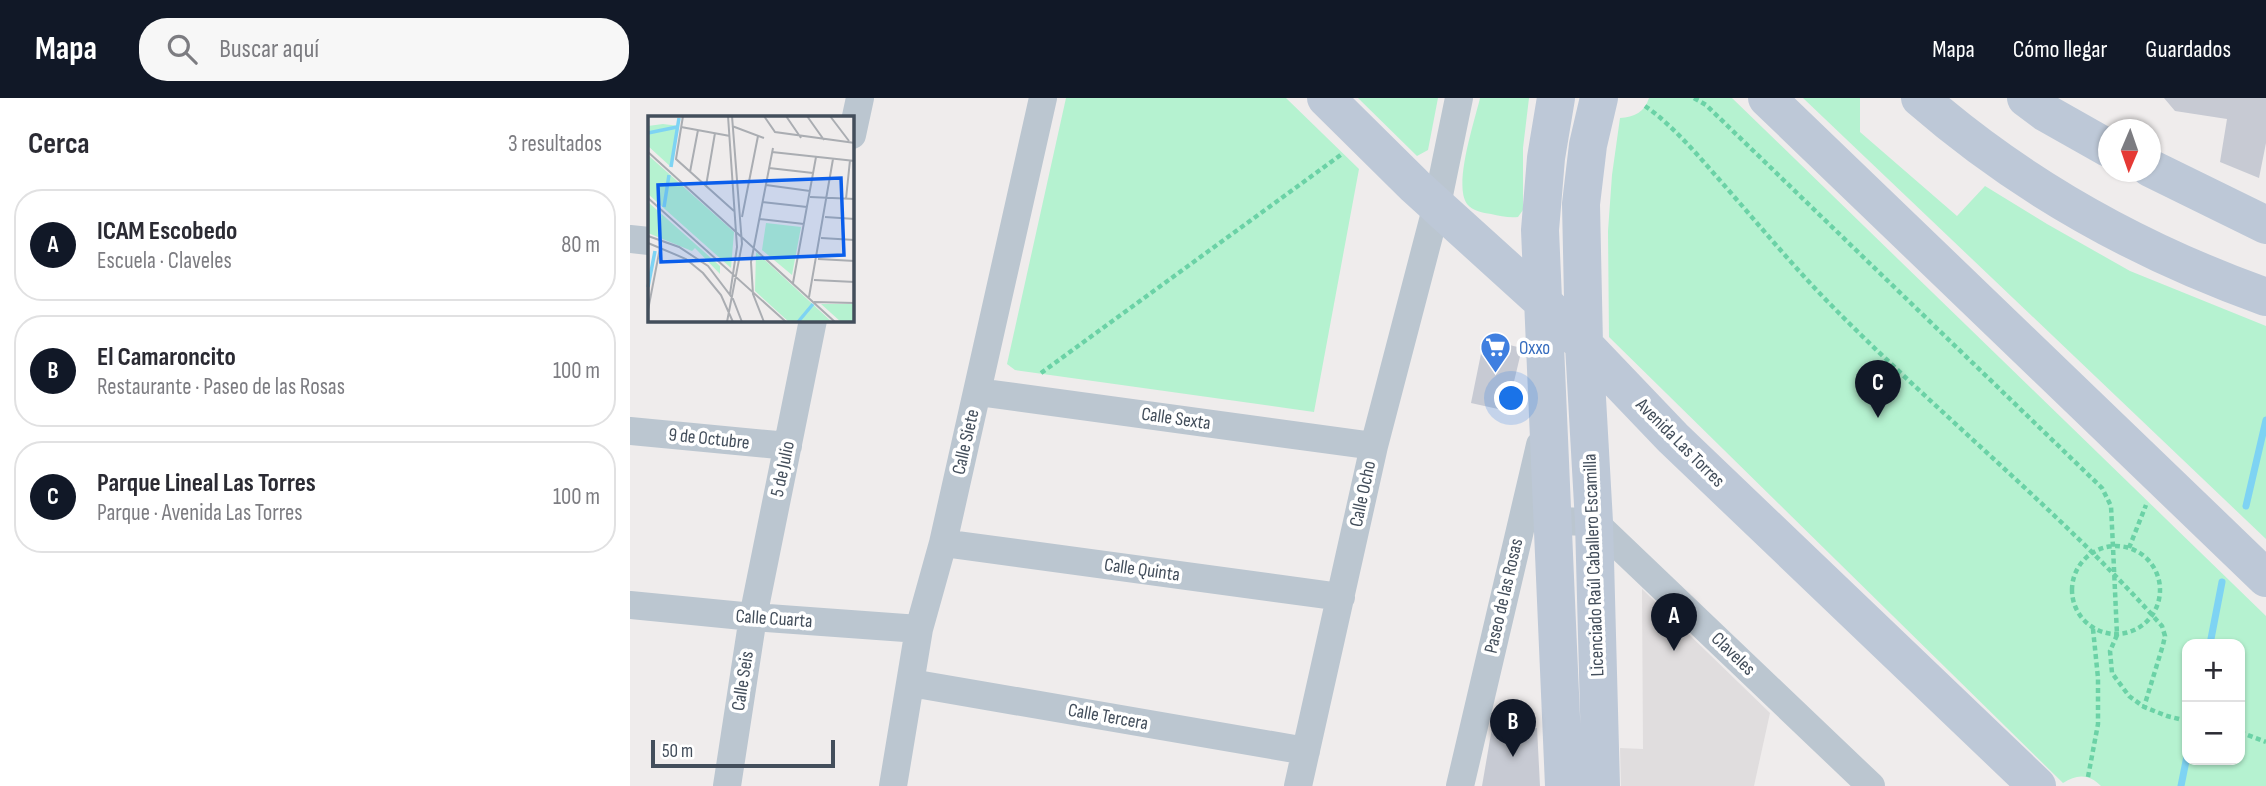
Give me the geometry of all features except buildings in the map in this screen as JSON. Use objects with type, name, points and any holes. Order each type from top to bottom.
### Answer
[{"type":"street","points":[[854,126],[860,98]]},
{"type":"street","name":"Calle Siete","points":[[893,786],[919,629],[943,544],[1043,98]]},
{"type":"street","name":"Avenida Las Torres","points":[[1326,98],[1415,186],[1542,301],[1673,438],[2037,786]]},
{"type":"street","name":"Calle Ocho","points":[[1298,786],[1374,446],[1437,205],[1459,98]]},
{"type":"street","name":"Licenciado Raúl Caballero Escamilla","points":[[1556,98],[1546,158],[1540,230],[1564,786]]},
{"type":"street","name":"Licenciado Raúl Caballero Escamilla","points":[[1599,98],[1588,145],[1581,204],[1601,786]]},
{"type":"street","points":[[1767,98],[2266,578]]},
{"type":"street","points":[[1920,98],[1961,134],[2029,181],[2101,223],[2161,255],[2266,297]]},
{"type":"street","points":[[2026,98],[2046,113],[2098,142]]},
{"type":"street","points":[[2161,173],[2266,225]]},
{"type":"street","points":[[630,239],[648,241]]},
{"type":"street","name":"5 de Julio","points":[[753,617],[813,322]]},
{"type":"street","name":"Calle Sexta","points":[[978,392],[1374,446]]},
{"type":"street","name":"Paseo de las Rosas","points":[[1460,786],[1549,407]]},
{"type":"street","name":"9 de Octubre","points":[[630,431],[788,446]]},
{"type":"street","points":[[1553,522],[1594,522]]},
{"type":"street","name":"Claveles","points":[[1594,522],[1842,774],[1871,786]]},
{"type":"street","name":"Calle Quinta","points":[[943,544],[1341,597]]},
{"type":"street","name":"Calle Cuarta","points":[[630,605],[919,629]]},
{"type":"street","name":"Calle Seis","points":[[727,786],[753,617]]},
{"type":"street","name":"Calle Tercera","points":[[911,683],[1306,751]]},
{"type":"path","points":[[1694,98],[1706,105],[2102,488],[2110,506],[2113,547],[2117,635],[2110,650],[2112,673],[2129,696],[2144,707],[2182,720]]},
{"type":"path","points":[[1645,106],[1706,165],[1854,329],[2093,553],[2162,626],[2165,636],[2144,707]]},
{"type":"path","points":[[1041,373],[1343,153]]},
{"type":"path","points":[[2129,548],[2148,500],[2167,481]]},
{"type":"path","points":[[2113,547],[2129,548],[2147,559],[2158,576],[2160,600],[2152,616],[2140,628],[2117,635],[2092,628],[2078,614],[2072,592],[2076,571],[2081,562],[2093,553],[2113,547]]},
{"type":"path","points":[[2088,777],[2098,724],[2098,678],[2092,628]]},
{"type":"path","points":[[2245,734],[2266,742]]},
{"type":"shaded area","points":[[1642,589],[1770,713],[1754,786],[1621,786],[1620,748],[1643,749]]},
{"type":"green space","points":[[1066,98],[1286,98],[1359,169],[1314,412],[1015,370],[1007,364]]},
{"type":"green space","points":[[1358,98],[1438,98],[1428,150],[1417,156]]},
{"type":"green space","points":[[1480,98],[1529,98],[1523,148],[1523,210],[1518,217],[1478,211],[1467,204],[1463,195],[1464,168]]},
{"type":"green space","points":[[1649,98],[1732,98],[2266,616],[2266,786],[2101,786],[2092,779],[2083,777],[2063,783],[1609,337],[1608,231],[1620,118],[1638,113]]},
{"type":"green space","points":[[1803,98],[1860,98],[1860,132],[1957,216],[1985,186],[2130,271],[2266,326],[2266,539]]},
{"type":"waterway","points":[[2246,506],[2266,420]]},
{"type":"waterway","points":[[2211,639],[2222,582]]},
{"type":"waterway","points":[[2181,786],[2185,765]]},
{"type":"place","name":"Oxxo","points":[[1496,375]]},
{"type":"place","name":"Parque Lineal Las Torres","points":[[1878,418]]},
{"type":"place","name":"ICAM Escobedo","points":[[1674,651]]},
{"type":"place","name":"El Camaroncito","points":[[1513,757]]}]
